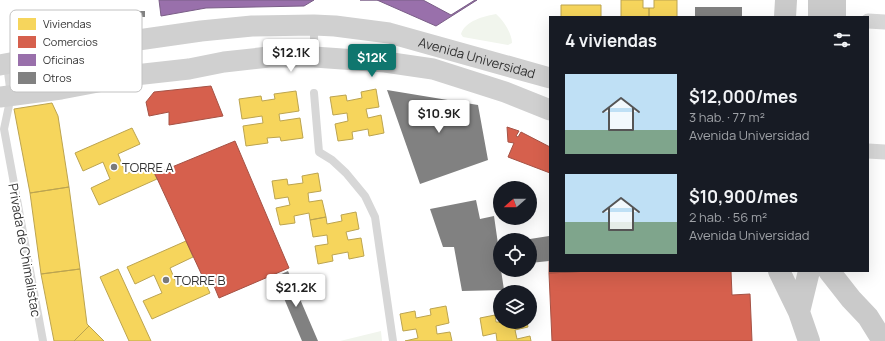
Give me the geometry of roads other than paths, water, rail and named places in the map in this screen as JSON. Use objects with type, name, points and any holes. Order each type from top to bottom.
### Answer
[{"type":"main road","points":[[785,16],[786,0]]},
{"type":"main road","points":[[819,0],[819,16]]},
{"type":"main road","points":[[835,0],[835,16]]},
{"type":"main road","name":"Avenida Universidad","points":[[142,39],[201,31],[252,26],[335,26],[389,33],[549,78]]},
{"type":"main road","name":"Avenida Universidad","points":[[142,74],[269,57],[314,57],[385,62],[433,69],[505,92],[549,110]]},
{"type":"main road","name":"Avenida Universidad","points":[[5,97],[40,92]]},
{"type":"main road","points":[[779,272],[799,312],[809,341]]},
{"type":"main road","points":[[799,312],[809,272]]},
{"type":"main road","points":[[830,272],[851,299],[868,317],[883,341]]},
{"type":"street","points":[[869,21],[885,22]]},
{"type":"street","points":[[869,151],[885,152]]},
{"type":"lane","points":[[314,25],[314,57]]},
{"type":"lane","name":"Privada de Chimalistac","points":[[4,64],[4,129],[43,341]]},
{"type":"lane","points":[[314,93],[319,152],[332,160],[346,173],[365,196],[375,217],[393,341]]},
{"type":"place","name":"TORRE A","points":[[114,167]]},
{"type":"place","name":"TORRE B","points":[[166,280]]}]
